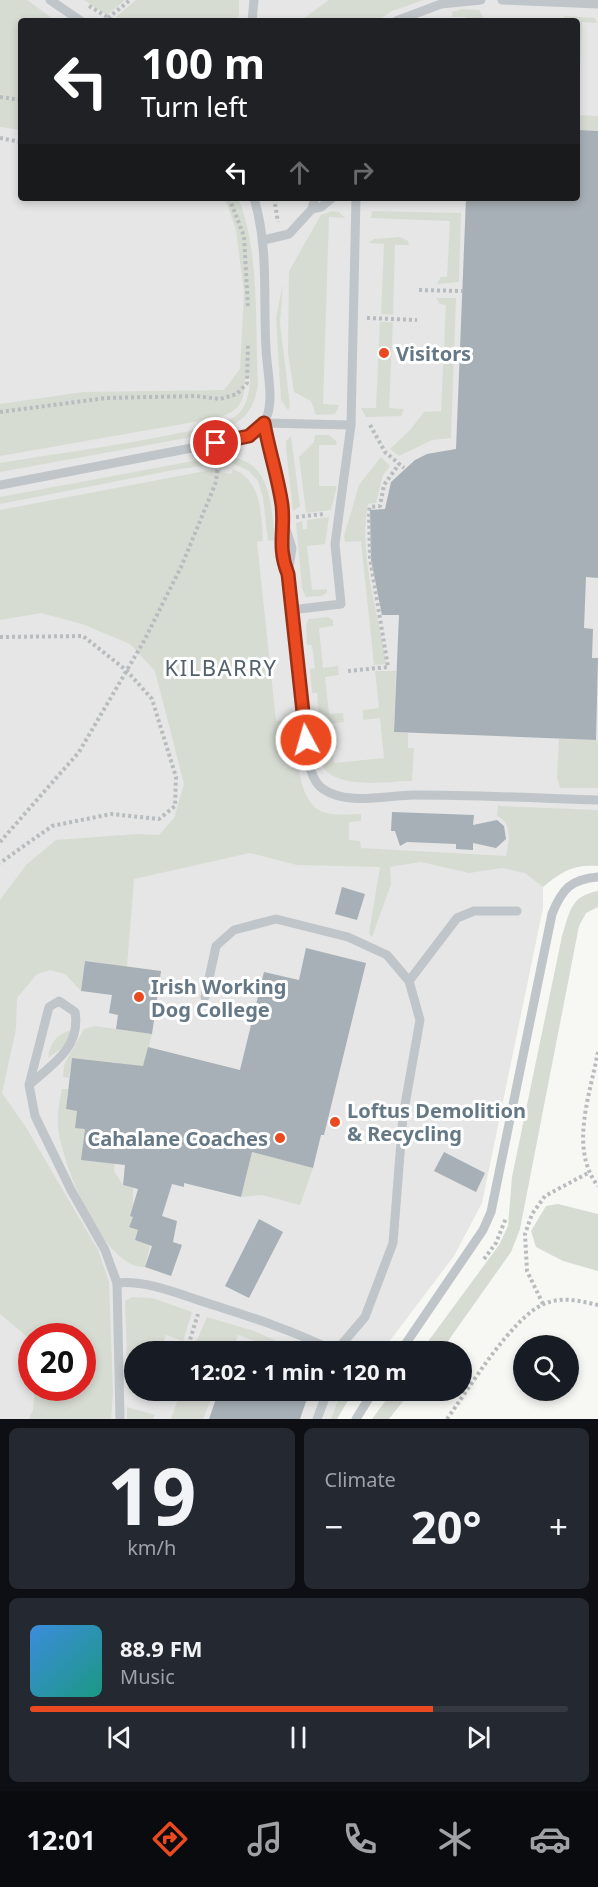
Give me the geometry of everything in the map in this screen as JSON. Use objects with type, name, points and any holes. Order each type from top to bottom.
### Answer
[{"type":"lane","points":[[50,0],[77,18]]},
{"type":"lane","points":[[252,18],[254,0]]},
{"type":"lane","points":[[404,18],[441,4],[481,0]]},
{"type":"lane","points":[[502,0],[598,4]]},
{"type":"lane","points":[[0,485],[249,436],[264,423],[268,412],[269,397],[264,315],[264,240],[255,201]]},
{"type":"lane","points":[[264,240],[289,234],[312,208],[314,201]]},
{"type":"lane","points":[[312,208],[321,207],[328,201]]},
{"type":"lane","points":[[291,610],[341,604],[335,544],[351,425],[356,201]]},
{"type":"lane","points":[[264,423],[351,425]]},
{"type":"lane","points":[[264,423],[284,521],[280,549],[288,574],[308,761],[314,778],[322,789],[335,794],[362,798],[412,795],[598,800]]},
{"type":"lane","points":[[407,1341],[483,1230],[491,1212],[552,914],[559,895],[570,882],[598,877]]},
{"type":"lane","points":[[410,981],[457,918],[474,911],[517,911]]},
{"type":"lane","points":[[205,997],[216,946],[234,930],[276,919],[348,937],[387,955],[410,981],[420,1020],[404,1116],[393,1243],[365,1317],[345,1341]]},
{"type":"lane","points":[[29,1084],[71,1046],[77,1025],[75,1012],[59,1001],[49,1007],[29,1084],[35,1116],[71,1190],[105,1250],[117,1283],[120,1419]]},
{"type":"lane","points":[[117,1283],[140,1283],[202,1301],[299,1333],[315,1341]]},
{"type":"lane","points":[[317,1419],[324,1401]]},
{"type":"lane","points":[[356,1419],[367,1401]]},
{"type":"path","points":[[80,0],[108,18],[130,0]]},
{"type":"path","points":[[0,97],[18,100]]},
{"type":"path","points":[[0,138],[18,141]]},
{"type":"path","points":[[230,201],[244,236],[248,309]]},
{"type":"path","points":[[274,201],[280,237]]},
{"type":"path","points":[[419,290],[463,291]]},
{"type":"path","points":[[353,318],[417,320]]},
{"type":"path","points":[[0,412],[106,398],[196,396],[220,399],[237,394],[247,383],[248,342]]},
{"type":"path","points":[[370,425],[385,452],[404,468]]},
{"type":"path","points":[[0,842],[79,752],[182,566],[216,482],[218,464]]},
{"type":"path","points":[[348,671],[388,667],[370,558],[369,511],[370,507],[380,506],[384,485],[399,464]]},
{"type":"path","points":[[284,521],[338,513]]},
{"type":"path","points":[[0,637],[83,636],[126,670],[152,699],[176,777],[175,806],[159,819],[111,814],[52,826],[0,863]]},
{"type":"path","points":[[598,1052],[582,1144],[588,1173],[598,1186]]},
{"type":"path","points":[[543,1304],[527,1271],[525,1234],[532,1214],[545,1196],[588,1173]]},
{"type":"path","points":[[447,1419],[513,1328],[543,1304],[570,1299],[598,1305]]},
{"type":"path","points":[[190,1341],[202,1301]]},
{"type":"shaded area","points":[[0,0],[598,0],[598,859],[543,858],[543,908],[482,1203],[454,1256],[390,1341],[124,1341],[124,1401],[348,1401],[337,1419],[0,1419]]},
{"type":"shaded area","points":[[0,0],[27,0],[52,18],[18,18],[18,130],[0,127]]},
{"type":"shaded area","points":[[84,0],[125,0],[107,15]]},
{"type":"shaded area","points":[[136,0],[239,0],[238,18],[116,17]]},
{"type":"shaded area","points":[[329,0],[424,0],[392,11],[382,18],[304,18]]},
{"type":"shaded area","points":[[461,9],[479,10],[484,18],[452,17],[452,12]]},
{"type":"shaded area","points":[[565,16],[595,18],[597,23],[582,22],[580,68],[580,18],[563,18]]},
{"type":"shaded area","points":[[580,115],[598,116],[598,131],[580,130]]},
{"type":"shaded area","points":[[226,201],[239,201],[245,219],[250,241],[255,289],[258,384],[252,406],[241,420],[224,429],[203,435],[0,472],[0,463],[197,429],[223,422],[241,411],[248,397],[250,377],[245,378],[244,394],[240,404],[231,412],[217,418],[0,456],[0,404],[83,392],[224,390],[240,369],[244,293],[236,230]]},
{"type":"shaded area","points":[[332,211],[339,212],[345,218],[329,217],[323,404],[339,405],[335,414],[316,415],[311,401],[294,392],[288,353],[289,271],[321,215]]},
{"type":"shaded area","points":[[372,211],[461,213],[459,282],[437,284],[441,277],[447,277],[450,221],[371,218]]},
{"type":"shaded area","points":[[400,237],[408,241],[409,245],[395,245],[393,315],[381,314],[384,244],[369,243],[374,239]]},
{"type":"shaded area","points":[[283,284],[280,323],[290,406],[288,410],[281,400],[276,318]]},
{"type":"shaded area","points":[[436,298],[456,298],[451,438],[432,440],[399,456],[390,449],[410,430],[424,412],[441,411],[446,305],[440,304]]},
{"type":"shaded area","points":[[380,322],[393,322],[389,408],[404,409],[401,416],[366,417],[361,408],[376,408]]},
{"type":"shaded area","points":[[315,435],[329,435],[337,442],[336,445],[319,445],[319,486],[337,486],[331,510],[306,513],[299,457],[314,442]]},
{"type":"shaded area","points":[[291,436],[300,506],[293,511],[286,449],[286,441]]},
{"type":"shaded area","points":[[220,456],[237,458],[250,464],[259,472],[269,496],[275,540],[268,541],[263,498],[258,481],[249,471],[230,462],[174,470],[0,504],[0,497]]},
{"type":"shaded area","points":[[381,457],[390,466],[383,475],[376,503],[368,504],[366,524],[367,564],[386,664],[374,665],[361,541],[345,542],[344,536],[359,485]]},
{"type":"shaded area","points":[[221,468],[221,472],[231,474],[233,469],[243,474],[255,490],[262,520],[263,541],[257,542],[276,721],[294,719],[302,785],[314,806],[323,812],[332,814],[361,814],[361,821],[349,822],[349,840],[360,841],[361,848],[506,856],[509,833],[506,823],[497,816],[498,806],[598,810],[598,866],[581,866],[568,870],[543,887],[525,873],[502,868],[469,873],[421,862],[390,867],[391,884],[372,937],[369,933],[380,867],[297,865],[250,853],[134,879],[127,967],[85,961],[81,991],[65,974],[50,970],[37,974],[17,998],[16,1029],[2,1093],[27,1129],[98,1250],[109,1282],[113,1392],[111,1419],[29,1419],[34,1401],[96,1401],[96,1323],[18,1323],[18,1329],[0,1314],[0,900],[26,865],[56,840],[137,834],[159,835],[174,818],[184,784],[155,671],[130,644],[82,624],[41,613],[0,620],[0,510]]},
{"type":"shaded area","points":[[329,517],[325,544],[307,546],[312,590],[327,589],[327,592],[322,596],[306,597],[302,588],[296,523],[302,521],[303,529],[307,529],[307,520]]},
{"type":"shaded area","points":[[328,617],[333,620],[333,626],[319,628],[323,668],[338,666],[339,675],[325,677],[329,714],[343,713],[344,722],[329,724],[334,763],[384,758],[380,718],[363,720],[363,710],[379,708],[375,671],[396,671],[394,732],[408,733],[408,748],[414,748],[412,781],[374,783],[346,780],[334,776],[325,769],[319,759],[314,717],[319,716],[317,693],[312,693],[310,669],[315,668],[312,645],[307,645],[306,624],[309,619]]},
{"type":"shaded area","points":[[559,739],[598,740],[598,788],[560,788],[557,777]]},
{"type":"shaded area","points":[[598,891],[598,907],[586,913],[579,926],[520,1229],[511,1252],[448,1341],[428,1341],[499,1245],[508,1226],[512,1177],[562,936],[572,906],[589,893]]},
{"type":"shaded area","points":[[95,1026],[152,1034],[137,1090],[120,1123],[114,1171],[123,1185],[133,1188],[133,1206],[130,1215],[133,1217],[129,1226],[138,1230],[150,1245],[145,1267],[130,1263],[115,1252],[102,1236],[79,1195],[60,1139],[58,1114],[62,1089],[68,1089],[66,1109],[77,1111],[75,1127],[85,1129],[82,1160],[115,1087],[118,1063],[72,1058],[69,1078],[63,1077],[64,1065],[84,1029]]},
{"type":"shaded area","points":[[71,1030],[69,1043],[48,1058],[55,1040],[61,1034]]},
{"type":"shaded area","points":[[252,1152],[313,1168],[300,1205],[262,1195],[241,1197]]},
{"type":"shaded area","points":[[558,1204],[598,1214],[598,1271],[563,1261],[536,1247],[531,1231],[546,1206]]},
{"type":"shaded area","points":[[133,1297],[152,1298],[192,1312],[183,1341],[166,1335],[164,1341],[126,1341],[125,1301]]},
{"type":"shaded area","points":[[207,1317],[254,1331],[276,1341],[256,1341],[238,1335],[236,1341],[197,1341]]},
{"type":"shaded area","points":[[177,1401],[210,1401],[203,1419],[171,1419]]},
{"type":"shaded area","points":[[338,1401],[347,1401],[337,1419],[331,1419]]},
{"type":"shaded area","points":[[386,1401],[403,1401],[389,1419],[372,1419]]},
{"type":"shaded area","points":[[127,1407],[155,1415],[153,1419],[127,1419]]},
{"type":"building","points":[[580,130],[598,131],[598,578],[586,577],[584,628],[593,629],[592,658],[598,658],[596,740],[394,732],[399,615],[382,615],[371,560],[370,510],[385,509],[391,482],[415,460],[427,454],[456,449],[466,201],[580,201]]},
{"type":"building","points":[[392,812],[474,815],[473,825],[497,820],[504,826],[506,839],[496,848],[473,843],[473,850],[456,849],[456,844],[407,842],[400,846],[395,831],[391,831]]},
{"type":"building","points":[[342,887],[365,894],[357,920],[335,914]]},
{"type":"building","points":[[306,948],[366,963],[324,1135],[321,1135],[313,1168],[252,1152],[241,1197],[184,1183],[184,1187],[172,1184],[162,1216],[177,1221],[173,1242],[182,1245],[171,1276],[145,1267],[152,1246],[135,1240],[138,1230],[129,1227],[138,1189],[123,1185],[125,1165],[81,1160],[85,1129],[75,1128],[77,1111],[66,1109],[72,1058],[143,1066],[148,1047],[240,1070],[264,972],[299,980]]},
{"type":"building","name":"Irish Working Dog College","points":[[85,961],[161,971],[152,1034],[116,1029],[118,1015],[109,1013],[112,995],[81,991]]},
{"type":"building","points":[[444,1152],[485,1173],[476,1192],[434,1171]]},
{"type":"building","points":[[259,1219],[283,1232],[249,1298],[225,1286]]},
{"type":"building","points":[[215,1401],[306,1401],[300,1419],[209,1419]]},
{"type":"place","name":"Visitors","points":[[384,353]]},
{"type":"place","name":"Irish Working Dog College","points":[[139,997]]},
{"type":"place","name":"Loftus Demolition & Recycling","points":[[335,1122]]},
{"type":"place","name":"Cahalane Coaches","points":[[280,1138]]},
{"type":"district","name":"KILBARRY","points":[[221,667]]},
{"type":"route","points":[[216,443],[249,436],[264,423],[268,448],[277,478],[284,523],[280,536],[280,549],[288,574],[306,740]]}]
